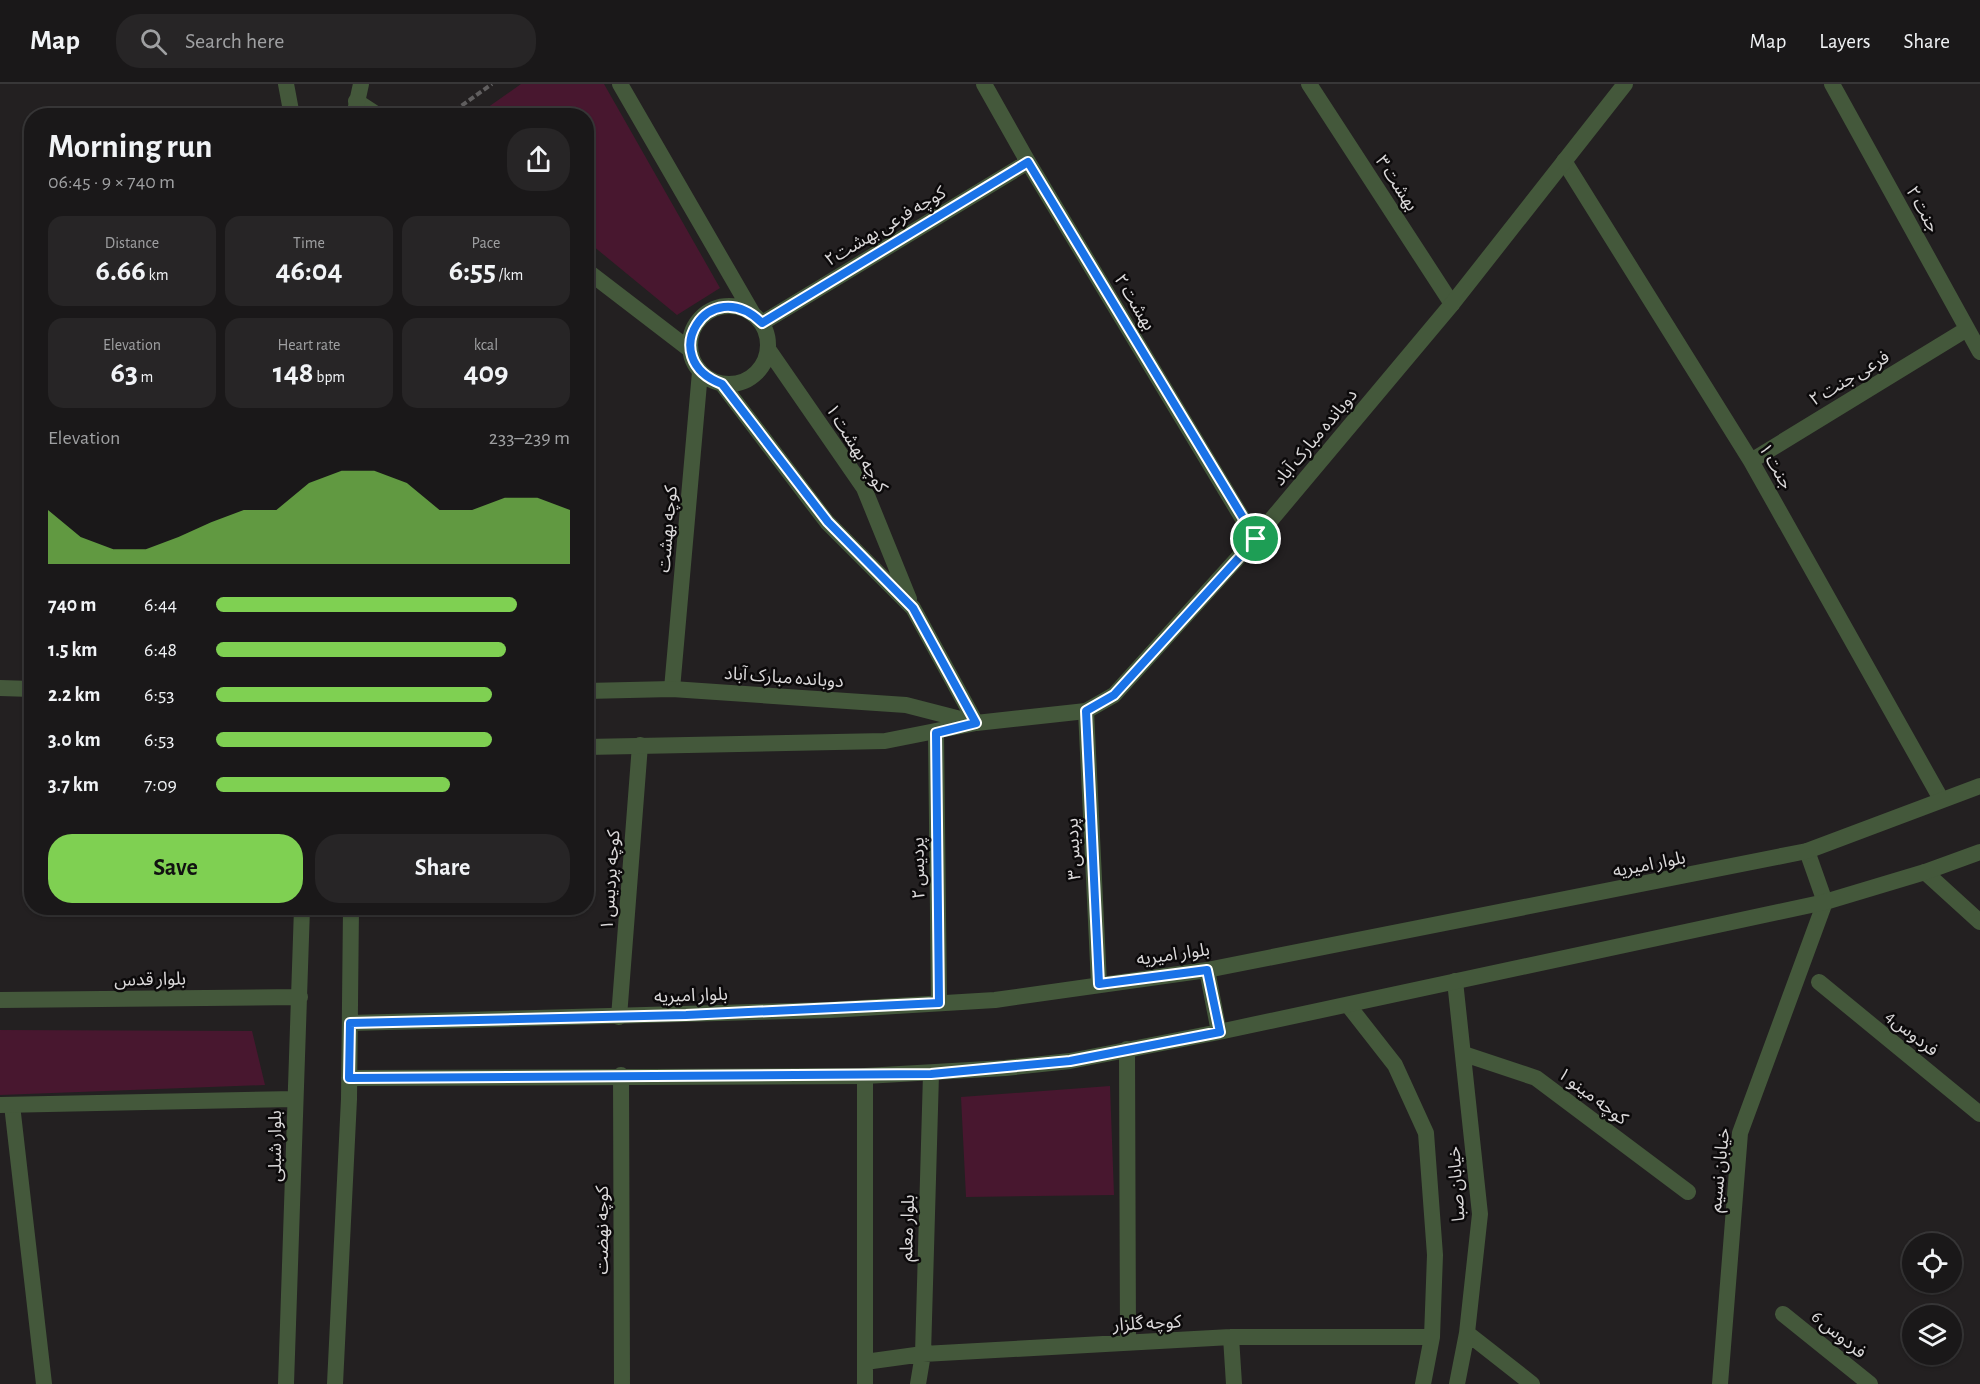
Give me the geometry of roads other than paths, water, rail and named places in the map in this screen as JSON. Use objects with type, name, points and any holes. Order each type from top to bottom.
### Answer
[{"type":"street","points":[[286,84],[290,108]]},
{"type":"street","points":[[355,108],[362,84]]},
{"type":"street","points":[[620,84],[757,318],[768,349],[765,362],[747,381],[735,385],[722,384]]},
{"type":"street","name":"بهشت ۲","points":[[984,84],[1028,162],[1256,539]]},
{"type":"street","name":"بهشت ۳","points":[[1309,84],[1452,304]]},
{"type":"street","name":"دوبانده مبارک آباد","points":[[594,747],[885,741],[936,733],[976,723],[1086,711],[1114,695],[1256,539],[1452,304],[1625,84]]},
{"type":"street","name":"جنت ۲","points":[[1832,84],[1980,352]]},
{"type":"street","name":"جنت ۱","points":[[1564,161],[1751,461],[1941,799]]},
{"type":"street","name":"کوچه فرعی بهشت۲","points":[[757,318],[1028,162]]},
{"type":"street","points":[[594,276],[690,349],[700,372],[722,384],[828,522],[913,608],[976,723]]},
{"type":"street","points":[[690,349],[696,324],[716,308],[741,308],[757,318]]},
{"type":"street","name":"فرعی جنت ۲","points":[[1751,461],[1966,329]]},
{"type":"street","name":"کوچه بهشت ۱","points":[[768,349],[864,488],[913,608]]},
{"type":"street","name":"کوچه بهشت","points":[[672,689],[700,372]]},
{"type":"street","points":[[0,688],[24,689]]},
{"type":"street","name":"دوبانده مبارک آباد","points":[[594,691],[672,689],[906,705],[976,723]]},
{"type":"street","name":"پردیس ۳","points":[[1086,711],[1099,984]]},
{"type":"street","name":"پردیس ۲","points":[[936,733],[939,1003]]},
{"type":"street","name":"کوچه پردیس ۱","points":[[619,1017],[640,745]]},
{"type":"street","name":"بلوار امیریه","points":[[350,1023],[829,1010],[995,999],[1207,970],[1807,851],[1980,786]]},
{"type":"street","points":[[1807,851],[1825,902]]},
{"type":"street","points":[[349,1078],[865,1076],[931,1074],[1070,1061],[1220,1032],[1825,902],[1925,872],[1980,852]]},
{"type":"street","points":[[1925,872],[1980,922]]},
{"type":"street","name":"خیابان نسیم","points":[[1720,1384],[1740,1133],[1825,902]]},
{"type":"street","name":"بلوار شبلی","points":[[286,1384],[296,1144],[295,1099],[302,915]]},
{"type":"street","points":[[335,1384],[349,1078],[351,915]]},
{"type":"street","points":[[1207,970],[1220,1032]]},
{"type":"street","name":"خیابان صبا","points":[[1455,981],[1480,1214],[1467,1334],[1457,1384]]},
{"type":"street","name":"فردوس4","points":[[1819,982],[1980,1114]]},
{"type":"street","name":"بلوار قدس","points":[[0,1000],[300,997]]},
{"type":"street","name":"خیابان صبا","points":[[1348,1005],[1395,1065],[1426,1133],[1435,1255],[1432,1337],[1423,1384]]},
{"type":"street","points":[[1127,1049],[1128,1343]]},
{"type":"street","name":"کوچه مینو ۱","points":[[1464,1054],[1536,1078],[1688,1192]]},
{"type":"street","name":"بلوار معلم","points":[[918,1384],[923,1354],[931,1074]]},
{"type":"street","name":"کوچه نهضت","points":[[621,1076],[622,1384]]},
{"type":"street","points":[[865,1076],[865,1384]]},
{"type":"street","points":[[44,1384],[6,1105],[295,1099]]},
{"type":"street","name":"فردوس 6","points":[[1783,1314],[1870,1384]]},
{"type":"street","points":[[1467,1334],[1532,1384]]},
{"type":"street","points":[[1231,1337],[1234,1384]]},
{"type":"street","name":"کوچه گلزار","points":[[865,1362],[923,1354],[1231,1337],[1432,1337]]}]
